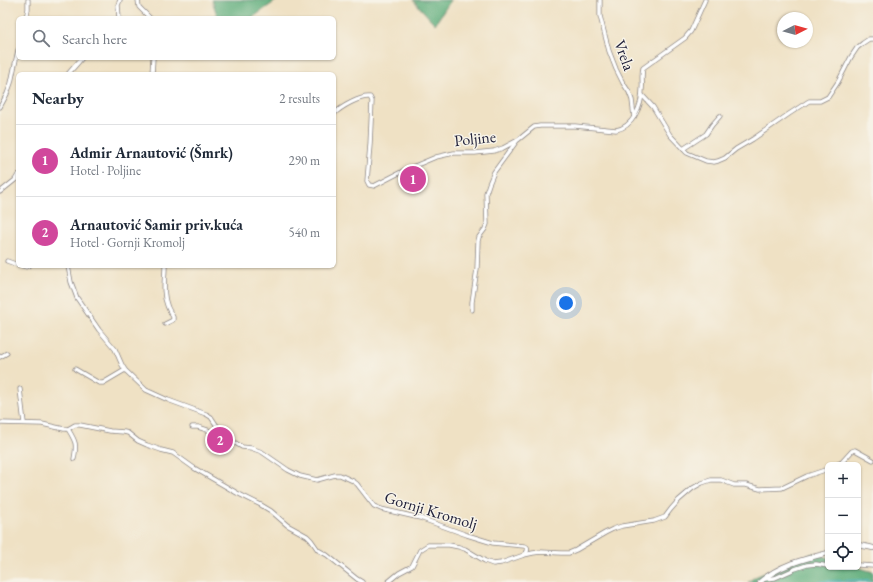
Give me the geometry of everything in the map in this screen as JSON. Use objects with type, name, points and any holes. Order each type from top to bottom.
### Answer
[{"type":"street","points":[[26,16],[28,0]]},
{"type":"street","points":[[119,16],[118,5],[120,0]]},
{"type":"street","points":[[138,0],[139,7],[148,16]]},
{"type":"street","name":"Vrela","points":[[600,0],[600,16],[609,50],[616,69],[632,100],[634,117]]},
{"type":"street","name":"Poljine","points":[[336,112],[351,102],[361,98],[370,97],[372,101],[367,181],[369,185],[374,186],[405,170],[436,157],[454,153],[494,151],[504,148],[518,140],[534,127],[575,126],[616,130],[622,129],[629,124],[637,113],[642,95],[643,68],[685,38],[691,31],[706,0]]},
{"type":"street","points":[[642,95],[653,107],[670,134],[687,153],[706,161],[714,162],[725,158],[736,149],[809,101],[820,101],[828,97],[857,48],[863,42],[873,39]]},
{"type":"street","points":[[0,107],[11,83],[16,59]]},
{"type":"street","points":[[70,72],[80,60]]},
{"type":"street","points":[[152,72],[153,60]]},
{"type":"street","points":[[683,149],[706,134],[720,116]]},
{"type":"street","points":[[472,310],[477,269],[478,241],[487,224],[486,192],[494,172],[518,140]]},
{"type":"street","points":[[0,192],[16,178]]},
{"type":"street","points":[[7,261],[16,263]]},
{"type":"street","name":"Gornji Kromolj","points":[[68,268],[71,282],[77,298],[99,330],[115,349],[125,370],[146,390],[206,414],[211,417],[217,426],[232,441],[242,447],[251,448],[262,452],[288,470],[300,476],[317,480],[340,475],[357,484],[374,506],[420,518],[494,543],[524,546],[527,547],[528,550],[524,555]]},
{"type":"street","points":[[165,268],[165,300],[173,317],[173,320],[165,324]]},
{"type":"street","points":[[0,357],[7,353]]},
{"type":"street","points":[[75,369],[99,383],[103,383],[125,370]]},
{"type":"street","points":[[20,389],[24,423]]},
{"type":"street","points":[[0,423],[42,424],[64,429],[68,429],[75,425],[80,425],[128,433],[138,441],[173,453],[194,468],[237,493],[261,504],[287,525],[307,536],[318,550],[327,555],[362,582]]},
{"type":"street","points":[[192,426],[227,436]]},
{"type":"street","points":[[68,429],[74,438],[76,445],[74,459]]},
{"type":"street","points":[[842,462],[852,451],[855,450],[873,460]]},
{"type":"street","points":[[388,582],[399,573],[412,566],[420,550],[428,545],[459,546],[493,564],[501,563],[524,555],[541,552],[569,553],[613,529],[622,526],[654,521],[665,517],[670,509],[693,488],[711,480],[721,480],[734,485],[746,485],[760,490],[782,488],[807,476],[825,470]]},
{"type":"street","points":[[861,546],[873,548]]},
{"type":"street","points":[[762,580],[785,566],[825,554]]},
{"type":"street","points":[[762,580],[775,578],[807,565],[816,564],[825,566]]},
{"type":"street","points":[[861,565],[873,566]]},
{"type":"green space","points":[[212,0],[277,0],[255,16],[217,16]]},
{"type":"green space","points":[[413,0],[451,0],[435,24]]},
{"type":"green space","points":[[814,553],[825,557],[825,570],[861,570],[861,568],[873,572],[873,582],[748,582],[755,577]]},
{"type":"waterway","points":[[817,582],[868,580],[870,582]]},
{"type":"place","name":"Admir Arnautović (Šmrk)","points":[[413,179]]},
{"type":"place","name":"Arnautović Samir priv.kuća","points":[[220,440]]}]
